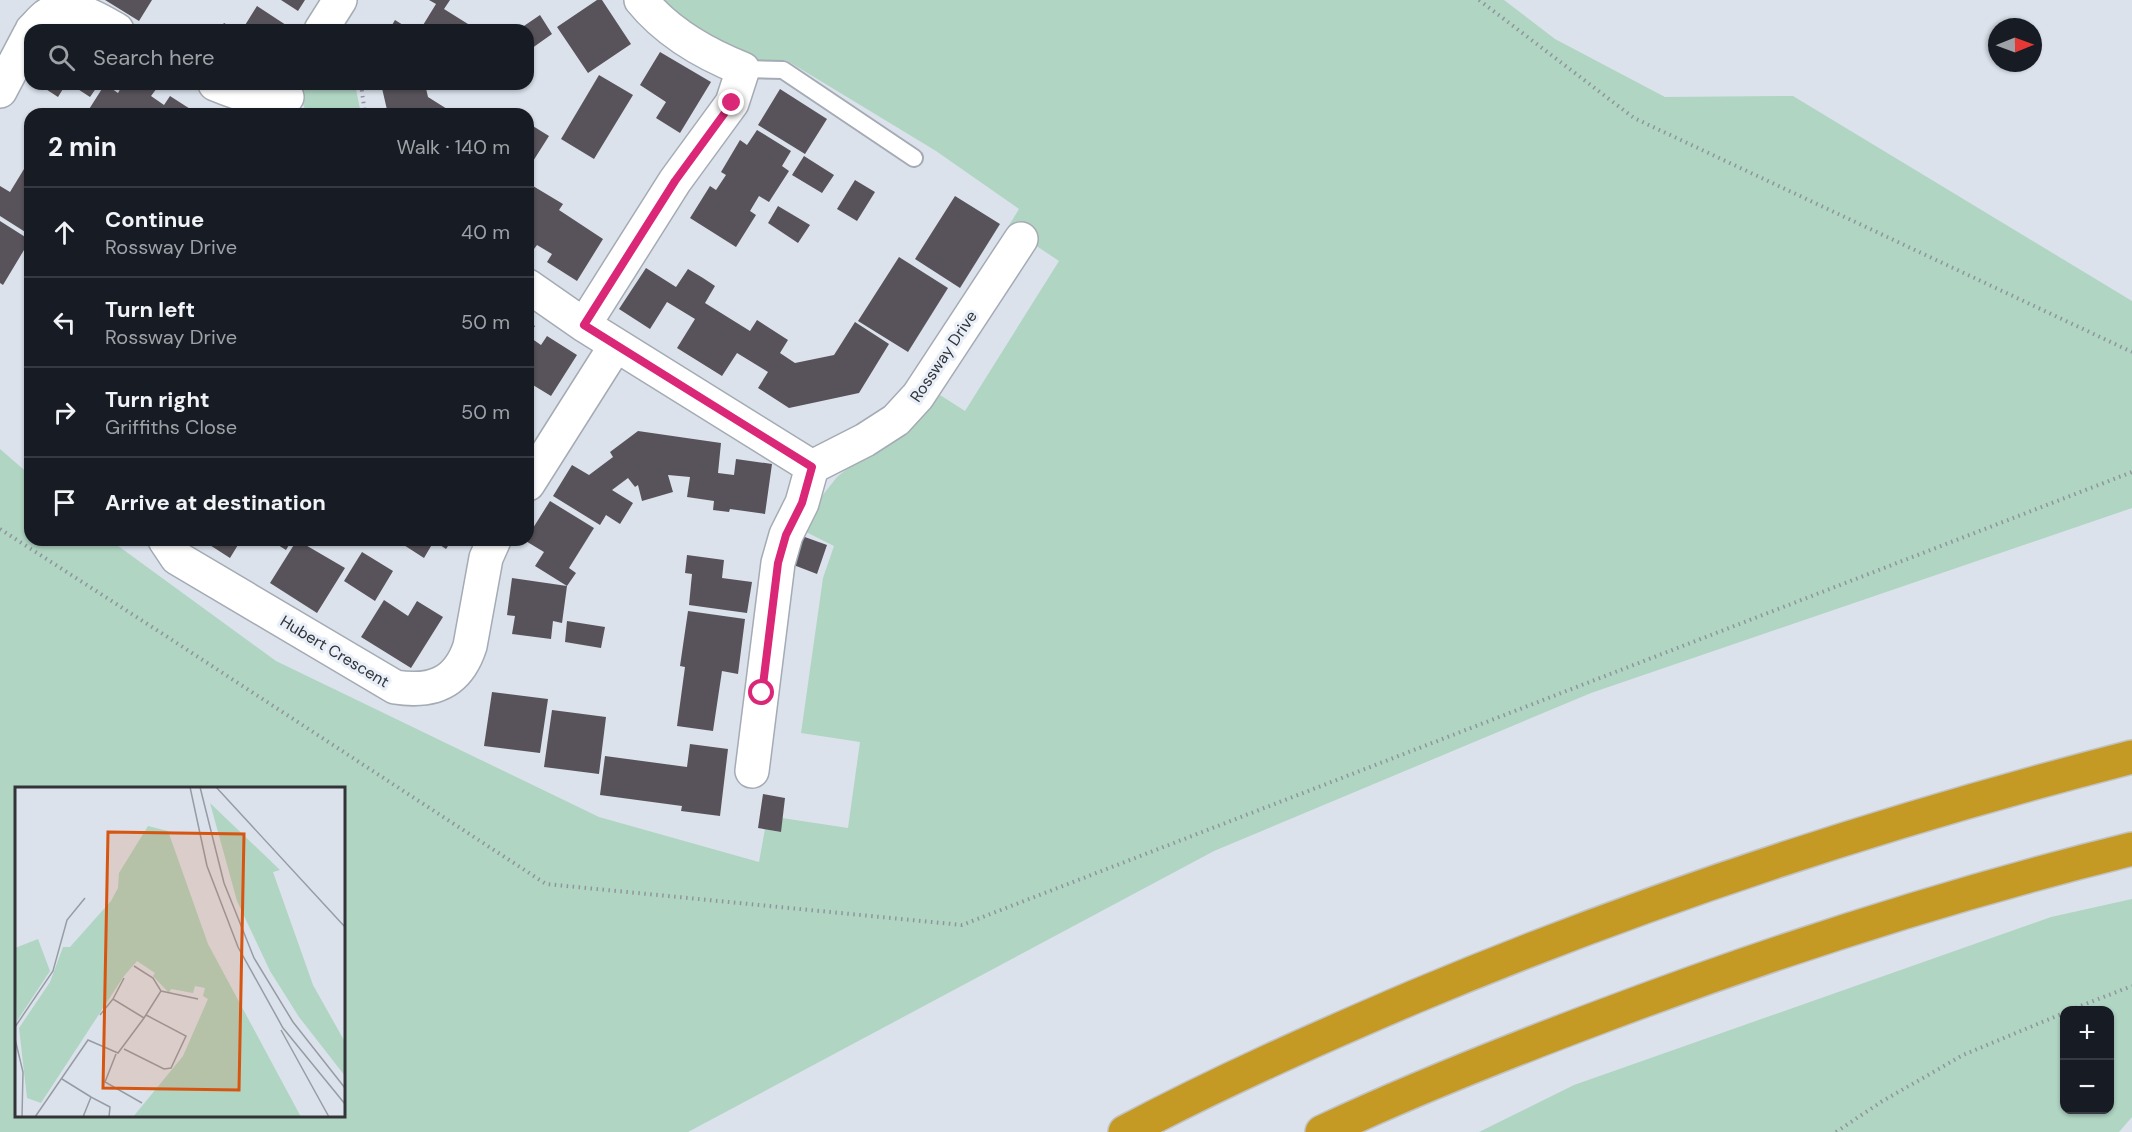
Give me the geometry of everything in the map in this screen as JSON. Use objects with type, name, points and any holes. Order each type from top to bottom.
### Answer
[{"type":"highway","points":[[1125,1132],[1193,1096],[1333,1031],[1510,957],[1696,889],[1860,833],[2041,780],[2132,757]]},
{"type":"highway","points":[[1322,1132],[1368,1110],[1530,1044],[1723,971],[1885,917],[2063,866],[2132,849]]},
{"type":"street","points":[[325,24],[340,0]]},
{"type":"street","points":[[584,325],[675,181],[732,103],[743,69],[715,58],[667,27],[641,0]]},
{"type":"street","points":[[39,24],[47,15],[62,9],[72,9],[85,12],[106,24]]},
{"type":"street","points":[[0,91],[24,45]]},
{"type":"street","points":[[230,90],[244,96],[269,99],[289,98]]},
{"type":"street","name":"Rossway Drive","points":[[812,467],[865,440],[896,420],[918,396],[1021,238]]},
{"type":"street","points":[[534,290],[584,325],[812,467],[802,503],[786,535],[778,563],[752,771]]},
{"type":"street","points":[[534,475],[616,345]]},
{"type":"street","name":"Hubert Crescent","points":[[169,546],[177,558],[395,687],[413,690],[443,683],[457,672],[465,660],[470,646],[486,558],[491,546]]},
{"type":"lane","points":[[743,69],[783,70],[914,158]]},
{"type":"path","points":[[1479,0],[1634,118],[2132,352]]},
{"type":"path","points":[[362,90],[364,108]]},
{"type":"path","points":[[26,546],[546,885],[962,925],[2132,472]]},
{"type":"path","points":[[0,529],[24,544]]},
{"type":"path","points":[[2082,1006],[2132,986]]},
{"type":"path","points":[[1836,1132],[1881,1102],[1963,1055],[2060,1015]]},
{"type":"green space","points":[[656,0],[1504,0],[1555,39],[1665,97],[1793,96],[2132,301],[2132,508],[1591,693],[1214,851],[688,1132],[0,1132],[0,449],[24,470],[24,546],[118,546],[276,661],[599,817],[759,862],[765,829],[780,832],[782,818],[848,828],[860,742],[801,733],[823,578],[834,546],[802,530],[818,501],[837,477],[932,400],[940,395],[965,411],[1059,261],[1008,227],[1019,209],[936,151],[786,60],[752,61],[722,50]]},
{"type":"green space","points":[[304,90],[356,90],[360,108],[305,108]]},
{"type":"green space","points":[[2132,899],[2132,1117],[2119,1132],[1479,1132],[1574,1085],[2051,917]]},
{"type":"building","points":[[105,0],[152,0],[139,21]]},
{"type":"building","points":[[281,0],[305,0],[298,11]]},
{"type":"building","points":[[429,0],[450,0],[444,9],[468,24],[424,24],[436,4]]},
{"type":"building","points":[[597,0],[602,0],[631,44],[588,73],[557,27]]},
{"type":"building","points":[[257,6],[284,24],[246,24]]},
{"type":"building","points":[[540,15],[552,34],[534,47],[534,24],[527,24]]},
{"type":"building","points":[[660,52],[711,82],[680,133],[656,118],[666,102],[640,85]]},
{"type":"building","points":[[599,75],[633,95],[594,159],[561,139]]},
{"type":"building","points":[[780,89],[827,119],[805,154],[758,125]]},
{"type":"building","points":[[47,90],[62,90],[58,97]]},
{"type":"building","points":[[79,90],[95,90],[90,97]]},
{"type":"building","points":[[101,90],[114,90],[118,93],[120,90],[156,90],[151,96],[164,105],[170,96],[189,108],[90,108]]},
{"type":"building","points":[[382,90],[426,90],[428,97],[445,108],[387,108]]},
{"type":"building","points":[[534,127],[549,136],[534,160]]},
{"type":"building","points":[[757,130],[791,151],[782,166],[789,171],[769,202],[759,196],[750,211],[756,215],[736,247],[690,218],[710,186],[716,190],[726,175],[721,172],[740,140],[747,145]]},
{"type":"building","points":[[804,156],[834,175],[822,193],[792,175]]},
{"type":"building","points":[[24,169],[24,231],[0,216],[0,186],[10,192]]},
{"type":"building","points":[[855,180],[875,192],[857,221],[837,209]]},
{"type":"building","points":[[534,187],[563,204],[559,210],[603,239],[577,281],[547,262],[552,254],[537,245],[534,249]]},
{"type":"building","points":[[955,196],[1000,224],[960,288],[915,259]]},
{"type":"building","points":[[778,206],[810,225],[798,243],[768,223]]},
{"type":"building","points":[[0,221],[24,236],[24,250],[3,285],[0,283]]},
{"type":"building","points":[[899,257],[948,288],[908,352],[858,321]]},
{"type":"building","points":[[646,268],[676,287],[688,269],[703,278],[715,286],[705,303],[750,331],[757,320],[788,340],[780,353],[795,363],[834,355],[855,322],[889,344],[859,393],[789,408],[758,388],[768,372],[737,353],[722,376],[677,348],[695,319],[667,302],[650,329],[619,309]]},
{"type":"building","points":[[547,336],[577,355],[551,396],[534,386],[534,340],[541,345]]},
{"type":"building","points":[[638,431],[721,443],[718,473],[734,475],[736,459],[772,464],[765,514],[730,509],[729,512],[713,510],[714,501],[687,497],[690,477],[668,475],[673,492],[642,501],[638,485],[635,487],[628,478],[612,490],[633,503],[620,524],[606,515],[600,525],[553,496],[572,465],[589,475],[613,457],[610,452]]},
{"type":"building","points":[[550,501],[594,528],[569,568],[576,573],[567,586],[535,566],[544,552],[534,546],[534,526]]},
{"type":"building","points":[[802,536],[827,545],[817,574],[791,564]]},
{"type":"building","points":[[211,546],[237,546],[230,558]]},
{"type":"building","points":[[293,546],[307,546],[345,568],[317,613],[270,583]]},
{"type":"building","points":[[405,546],[431,546],[424,558]]},
{"type":"building","points":[[362,552],[393,571],[375,601],[344,581]]},
{"type":"building","points":[[687,555],[724,560],[722,578],[752,582],[747,613],[689,605],[692,574],[685,573]]},
{"type":"building","points":[[512,578],[567,586],[562,623],[553,621],[551,639],[512,634],[515,616],[507,615]]},
{"type":"building","points":[[384,600],[408,616],[417,601],[443,617],[411,668],[361,637]]},
{"type":"building","points":[[688,611],[745,619],[738,674],[722,671],[713,731],[677,726],[685,667],[680,666]]},
{"type":"building","points":[[567,621],[605,627],[601,648],[565,642]]},
{"type":"building","points":[[492,692],[548,699],[540,753],[484,746]]},
{"type":"building","points":[[552,710],[606,717],[599,774],[544,767]]},
{"type":"building","points":[[690,744],[728,749],[720,816],[681,811],[682,806],[600,795],[605,756],[687,767]]},
{"type":"building","points":[[763,794],[785,798],[781,832],[758,828]]},
{"type":"route","points":[[732,103],[675,181],[584,325],[812,467],[802,503],[786,535],[778,563],[762,693]]}]
